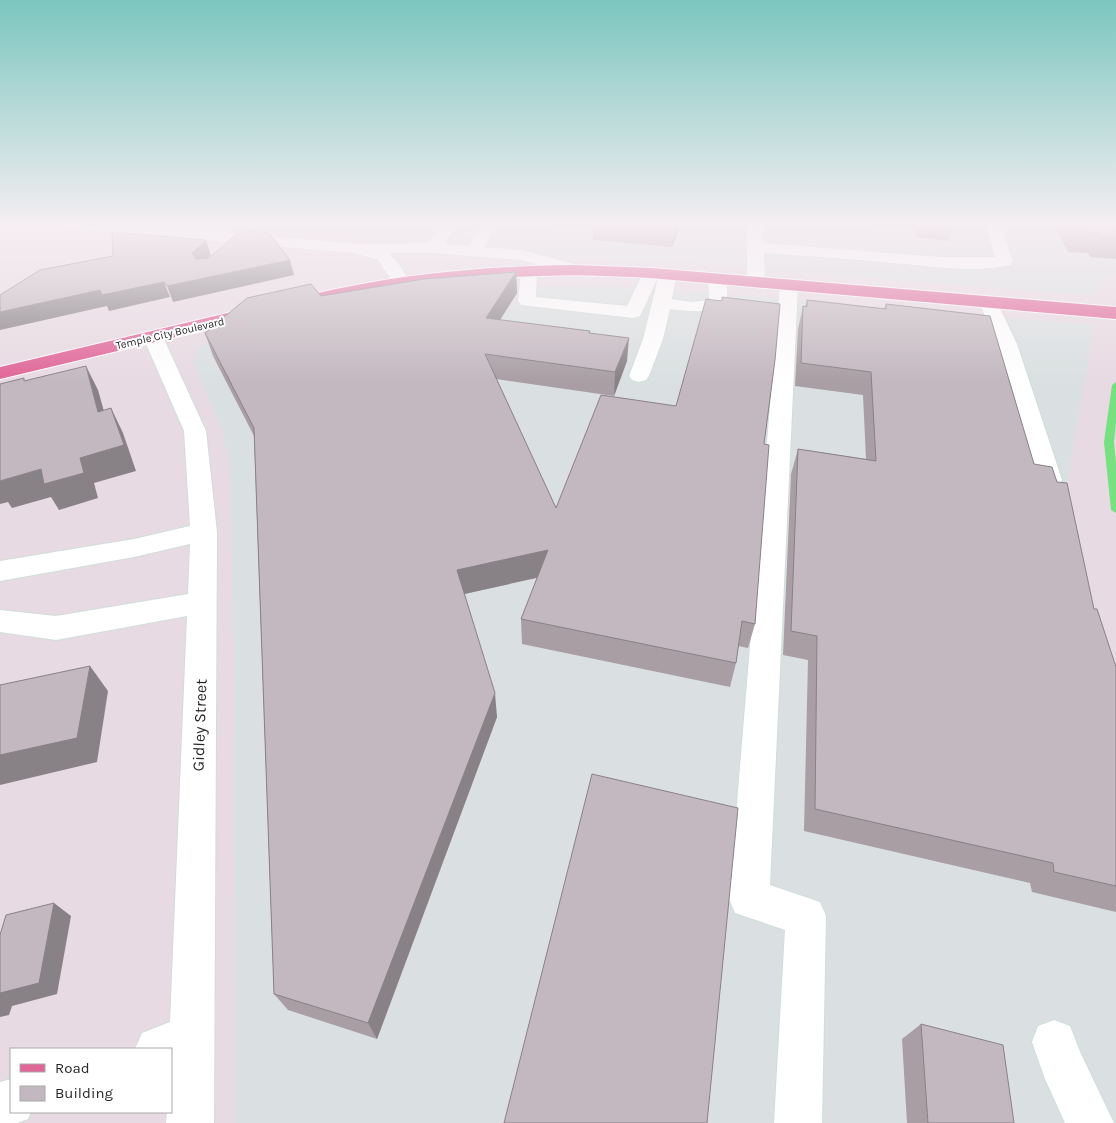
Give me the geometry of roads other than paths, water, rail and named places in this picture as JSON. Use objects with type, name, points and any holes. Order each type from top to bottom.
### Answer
[{"type":"main road","points":[[296,303],[380,285],[477,275]]},
{"type":"main road","points":[[680,275],[1111,312]]},
{"type":"main road","name":"Temple City Boulevard","points":[[0,373],[277,307]]},
{"type":"street","points":[[398,275],[402,283]]},
{"type":"street","points":[[528,275],[527,301],[633,312],[659,275]]},
{"type":"street","points":[[639,376],[653,339],[662,303],[660,275]]},
{"type":"street","points":[[756,275],[756,282]]},
{"type":"street","points":[[662,303],[690,307],[718,304],[717,278]]},
{"type":"street","points":[[788,284],[750,899],[806,916],[798,1123]]},
{"type":"street","points":[[988,302],[1007,344],[1050,480]]},
{"type":"street","name":"Gidley Street","points":[[153,337],[195,430],[204,532],[202,603],[174,1044],[190,1123]]},
{"type":"street","points":[[0,572],[134,548],[204,532]]},
{"type":"street","points":[[0,621],[56,628],[202,603]]},
{"type":"street","points":[[1054,1042],[1061,1062],[1090,1123]]},
{"type":"waterway","points":[[1116,385],[1109,442],[1116,510]]}]
